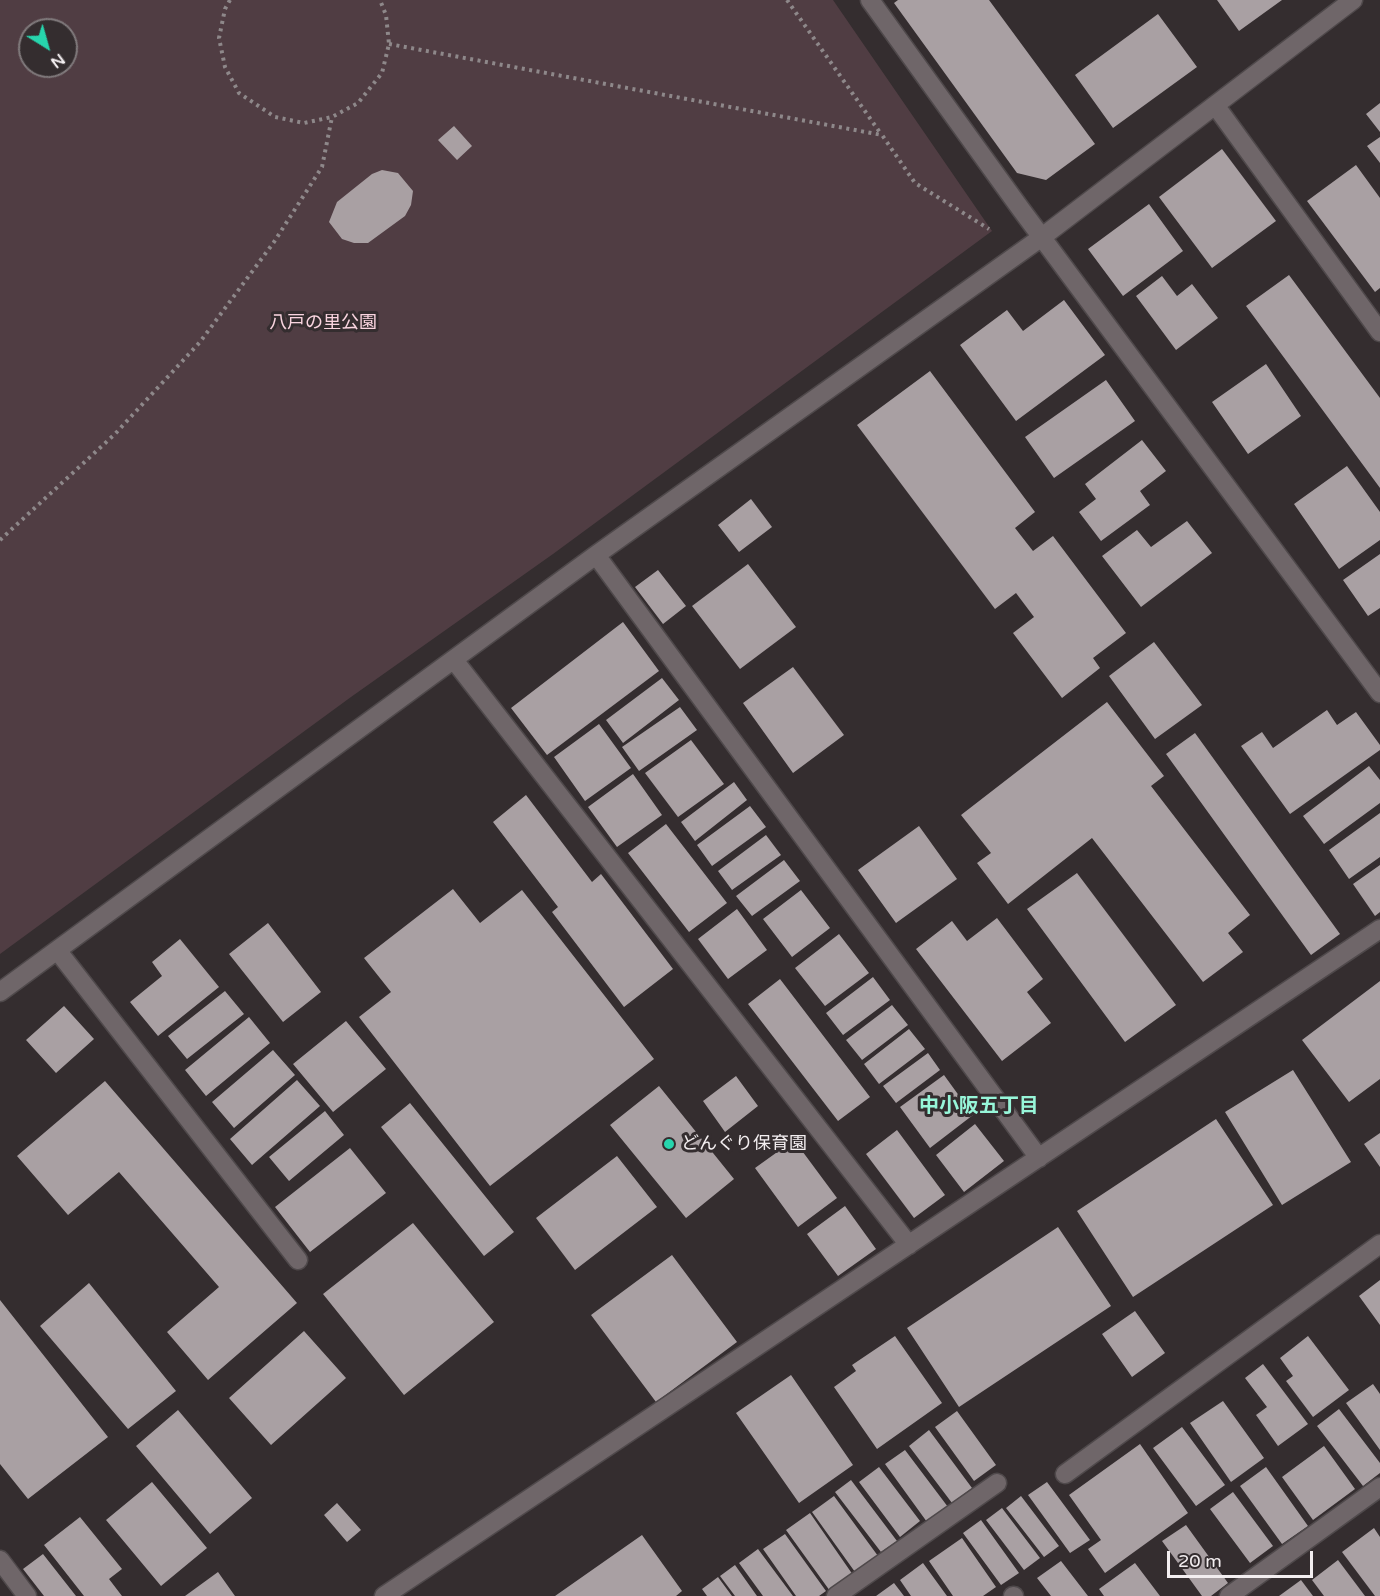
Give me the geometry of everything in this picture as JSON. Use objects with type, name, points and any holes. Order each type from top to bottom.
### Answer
[{"type":"street","points":[[870,0],[1042,237],[1380,693]]},
{"type":"street","points":[[0,992],[597,555],[1042,237],[1353,0]]},
{"type":"street","points":[[1215,105],[1380,332]]},
{"type":"street","points":[[597,555],[1039,1158]]},
{"type":"street","points":[[453,660],[909,1245]]},
{"type":"street","points":[[384,1596],[1380,929]]},
{"type":"street","points":[[57,950],[298,1260]]},
{"type":"street","points":[[1065,1474],[1380,1244]]},
{"type":"street","points":[[836,1596],[997,1483]]},
{"type":"street","points":[[1229,1596],[1380,1487]]},
{"type":"street","points":[[0,1560],[27,1596]]},
{"type":"path","points":[[230,0],[225,9],[219,38],[225,68],[239,93],[275,117],[304,123],[332,117],[358,103],[382,73],[389,44],[386,15],[380,0]]},
{"type":"path","points":[[787,0],[915,183],[993,231]]},
{"type":"path","points":[[389,44],[882,135]]},
{"type":"path","points":[[0,540],[115,434],[200,342],[274,242],[322,167],[332,117]]},
{"type":"green space","name":"八戸の里公園","points":[[0,0],[833,0],[992,231],[553,554],[351,697],[0,954]]},
{"type":"building","points":[[898,0],[989,0],[1095,144],[1046,180],[1017,173],[894,3]]},
{"type":"building","points":[[1217,0],[1282,0],[1239,31]]},
{"type":"building","points":[[1158,14],[1197,67],[1113,128],[1075,75]]},
{"type":"building","points":[[1380,103],[1380,132],[1366,114]]},
{"type":"building","points":[[454,126],[472,146],[457,160],[438,140]]},
{"type":"building","points":[[1380,137],[1380,163],[1367,146]]},
{"type":"building","points":[[1222,149],[1276,221],[1212,268],[1159,197]]},
{"type":"building","points":[[1356,165],[1380,198],[1380,288],[1375,292],[1307,201]]},
{"type":"building","points":[[382,170],[398,173],[413,191],[411,205],[405,216],[368,243],[354,243],[342,239],[329,222],[337,202],[372,174]]},
{"type":"building","points":[[1149,204],[1183,251],[1123,296],[1088,249]]},
{"type":"building","points":[[1289,275],[1380,398],[1380,488],[1246,306]]},
{"type":"building","points":[[1162,276],[1177,296],[1192,284],[1218,318],[1176,350],[1136,296]]},
{"type":"building","points":[[1064,300],[1105,355],[1016,421],[960,345],[1007,310],[1023,331]]},
{"type":"building","points":[[1266,364],[1301,416],[1248,454],[1212,402]]},
{"type":"building","points":[[930,371],[1035,512],[1015,528],[1033,551],[1053,536],[1126,633],[1093,658],[1100,668],[1062,698],[1013,633],[1034,617],[1016,593],[995,609],[857,425]]},
{"type":"building","points":[[1106,380],[1135,421],[1054,478],[1025,437]]},
{"type":"building","points":[[1142,440],[1166,471],[1140,491],[1150,505],[1101,541],[1079,512],[1096,499],[1085,484]]},
{"type":"building","points":[[1347,466],[1380,512],[1380,540],[1339,569],[1294,504]]},
{"type":"building","points":[[751,499],[772,527],[739,552],[718,525]]},
{"type":"building","points":[[1187,521],[1212,553],[1141,607],[1102,556],[1137,530],[1151,547]]},
{"type":"building","points":[[1380,554],[1380,608],[1368,616],[1343,580]]},
{"type":"building","points":[[748,564],[796,627],[740,669],[692,606]]},
{"type":"building","points":[[658,570],[686,606],[663,624],[635,587]]},
{"type":"building","points":[[623,622],[659,671],[547,755],[511,708]]},
{"type":"building","points":[[1154,642],[1202,705],[1155,739],[1109,676]]},
{"type":"building","points":[[793,667],[844,735],[793,773],[743,703]]},
{"type":"building","points":[[662,678],[679,700],[623,743],[606,720]]},
{"type":"building","points":[[1107,702],[1164,776],[1151,786],[1250,915],[1228,933],[1243,952],[1203,982],[1092,838],[1008,904],[977,863],[991,853],[961,815]]},
{"type":"building","points":[[680,707],[697,730],[639,771],[622,747]]},
{"type":"building","points":[[1327,710],[1337,725],[1356,712],[1380,745],[1380,750],[1290,814],[1241,746],[1262,732],[1273,748]]},
{"type":"building","points":[[599,724],[631,768],[585,801],[554,757]]},
{"type":"building","points":[[1195,733],[1340,934],[1311,955],[1166,754]]},
{"type":"building","points":[[691,740],[724,784],[678,817],[645,773]]},
{"type":"building","points":[[1369,766],[1380,780],[1380,803],[1324,844],[1303,816]]},
{"type":"building","points":[[633,774],[662,815],[617,847],[588,807]]},
{"type":"building","points":[[734,782],[747,800],[695,841],[681,822]]},
{"type":"building","points":[[526,795],[592,882],[601,874],[673,969],[624,1007],[552,912],[558,907],[493,822]]},
{"type":"building","points":[[750,806],[766,827],[712,866],[697,845]]},
{"type":"building","points":[[1380,813],[1380,857],[1349,879],[1329,850]]},
{"type":"building","points":[[666,824],[727,903],[689,932],[628,853]]},
{"type":"building","points":[[919,826],[957,879],[896,923],[858,870]]},
{"type":"building","points":[[766,835],[781,855],[732,890],[718,871]]},
{"type":"building","points":[[784,860],[800,881],[752,916],[736,896]]},
{"type":"building","points":[[1380,865],[1380,912],[1375,916],[1353,884]]},
{"type":"building","points":[[1077,873],[1176,1005],[1125,1042],[1027,909]]},
{"type":"building","points":[[453,889],[480,923],[522,890],[654,1059],[490,1186],[359,1017],[391,992],[364,958]]},
{"type":"building","points":[[801,890],[830,928],[792,957],[763,919]]},
{"type":"building","points":[[737,909],[767,950],[728,979],[698,939]]},
{"type":"building","points":[[997,918],[1043,979],[1027,992],[1051,1023],[1002,1061],[916,949],[952,921],[967,941]]},
{"type":"building","points":[[268,923],[321,992],[283,1022],[229,954]]},
{"type":"building","points":[[839,934],[869,973],[825,1006],[795,968]]},
{"type":"building","points":[[180,939],[219,987],[158,1036],[130,1002],[162,976],[152,962]]},
{"type":"building","points":[[873,977],[890,1000],[843,1035],[826,1013]]},
{"type":"building","points":[[780,979],[870,1097],[838,1121],[748,1004]]},
{"type":"building","points":[[1380,981],[1380,1079],[1349,1102],[1302,1040]]},
{"type":"building","points":[[225,991],[244,1014],[187,1059],[168,1036]]},
{"type":"building","points":[[892,1005],[908,1025],[862,1060],[846,1040]]},
{"type":"building","points":[[64,1006],[94,1039],[56,1073],[26,1040]]},
{"type":"building","points":[[249,1017],[270,1043],[206,1096],[185,1070]]},
{"type":"building","points":[[346,1021],[386,1069],[333,1112],[293,1064]]},
{"type":"building","points":[[909,1029],[925,1049],[879,1084],[864,1064]]},
{"type":"building","points":[[273,1050],[295,1075],[234,1128],[212,1102]]},
{"type":"building","points":[[928,1053],[940,1070],[896,1103],[883,1086]]},
{"type":"building","points":[[1293,1070],[1351,1162],[1282,1205],[1225,1112]]},
{"type":"building","points":[[944,1075],[973,1115],[930,1148],[900,1107]]},
{"type":"building","points":[[736,1076],[758,1106],[725,1132],[703,1101]]},
{"type":"building","points":[[297,1080],[320,1106],[252,1165],[230,1139]]},
{"type":"building","points":[[105,1081],[297,1303],[208,1380],[167,1332],[219,1287],[119,1172],[68,1215],[17,1156]]},
{"type":"building","points":[[659,1086],[734,1179],[686,1218],[610,1125]]},
{"type":"building","points":[[410,1103],[514,1232],[484,1256],[381,1127]]},
{"type":"building","points":[[325,1111],[344,1135],[289,1181],[269,1157]]},
{"type":"building","points":[[1216,1119],[1273,1205],[1133,1297],[1077,1211]]},
{"type":"building","points":[[975,1124],[1004,1161],[964,1192],[936,1155]]},
{"type":"building","points":[[897,1130],[945,1195],[914,1218],[866,1154]]},
{"type":"building","points":[[1380,1133],[1380,1167],[1364,1144]]},
{"type":"building","points":[[794,1140],[837,1198],[798,1227],[755,1168]]},
{"type":"building","points":[[350,1148],[386,1193],[310,1252],[275,1207]]},
{"type":"building","points":[[617,1156],[657,1207],[575,1270],[536,1218]]},
{"type":"building","points":[[845,1206],[876,1249],[838,1276],[807,1234]]},
{"type":"building","points":[[413,1223],[494,1322],[404,1395],[323,1294]]},
{"type":"building","points":[[1058,1227],[1111,1306],[959,1407],[907,1328]]},
{"type":"building","points":[[672,1255],[737,1342],[656,1402],[591,1315]]},
{"type":"building","points":[[1380,1280],[1380,1325],[1359,1296]]},
{"type":"building","points":[[89,1283],[176,1391],[128,1429],[40,1326]]},
{"type":"building","points":[[0,1300],[108,1437],[28,1499],[0,1464]]},
{"type":"building","points":[[1135,1311],[1165,1353],[1132,1377],[1102,1334]]},
{"type":"building","points":[[304,1331],[346,1378],[271,1445],[229,1398]]},
{"type":"building","points":[[895,1336],[942,1403],[877,1449],[834,1387],[856,1371],[852,1365]]},
{"type":"building","points":[[1308,1336],[1349,1390],[1313,1417],[1286,1381],[1293,1376],[1280,1358]]},
{"type":"building","points":[[1263,1364],[1308,1424],[1278,1446],[1256,1415],[1267,1407],[1245,1378]]},
{"type":"building","points":[[791,1375],[853,1465],[799,1503],[736,1413]]},
{"type":"building","points":[[1373,1384],[1380,1394],[1380,1450],[1346,1403]]},
{"type":"building","points":[[1223,1401],[1264,1458],[1231,1482],[1190,1423]]},
{"type":"building","points":[[1339,1409],[1380,1463],[1380,1473],[1363,1486],[1317,1426]]},
{"type":"building","points":[[178,1410],[252,1498],[210,1534],[136,1446]]},
{"type":"building","points":[[957,1411],[996,1465],[974,1481],[935,1427]]},
{"type":"building","points":[[1182,1427],[1225,1485],[1196,1506],[1153,1448]]},
{"type":"building","points":[[929,1430],[972,1488],[952,1503],[909,1446]]},
{"type":"building","points":[[1140,1444],[1188,1513],[1105,1573],[1088,1549],[1101,1540],[1069,1495]]},
{"type":"building","points":[[1324,1446],[1355,1489],[1313,1520],[1282,1477]]},
{"type":"building","points":[[905,1450],[948,1507],[927,1522],[885,1464]]},
{"type":"building","points":[[879,1467],[920,1521],[900,1537],[859,1482]]},
{"type":"building","points":[[1266,1467],[1308,1526],[1282,1544],[1240,1486]]},
{"type":"building","points":[[851,1480],[897,1541],[881,1552],[835,1492]]},
{"type":"building","points":[[152,1482],[207,1548],[161,1586],[106,1520]]},
{"type":"building","points":[[1047,1482],[1090,1540],[1070,1553],[1028,1495]]},
{"type":"building","points":[[1233,1492],[1273,1546],[1250,1563],[1210,1509]]},
{"type":"building","points":[[834,1496],[878,1556],[855,1572],[812,1512]]},
{"type":"building","points":[[1021,1496],[1059,1546],[1044,1557],[1006,1508]]},
{"type":"building","points":[[337,1503],[361,1530],[347,1542],[324,1515]]},
{"type":"building","points":[[1002,1508],[1040,1558],[1024,1570],[986,1520]]},
{"type":"building","points":[[810,1513],[853,1575],[830,1591],[786,1530]]},
{"type":"building","points":[[80,1517],[122,1569],[109,1579],[122,1596],[84,1596],[44,1545]]},
{"type":"building","points":[[981,1520],[1019,1573],[1001,1585],[963,1533]]},
{"type":"building","points":[[1186,1525],[1228,1583],[1211,1596],[1202,1596],[1162,1541]]},
{"type":"building","points":[[1374,1528],[1380,1537],[1380,1596],[1375,1596],[1342,1552]]},
{"type":"building","points":[[785,1534],[826,1591],[819,1596],[796,1596],[763,1549]]},
{"type":"building","points":[[642,1535],[682,1591],[676,1596],[555,1596]]},
{"type":"building","points":[[962,1538],[996,1587],[983,1596],[953,1596],[929,1561]]},
{"type":"building","points":[[758,1549],[793,1596],[763,1596],[739,1563]]},
{"type":"building","points":[[43,1554],[76,1596],[44,1596],[23,1569]]},
{"type":"building","points":[[1338,1560],[1365,1596],[1324,1596],[1312,1580]]},
{"type":"building","points":[[1061,1561],[1088,1596],[1051,1596],[1037,1578]]},
{"type":"building","points":[[923,1563],[947,1596],[911,1596],[900,1580]]},
{"type":"building","points":[[1135,1563],[1160,1596],[1104,1596],[1099,1589]]},
{"type":"building","points":[[735,1565],[757,1596],[735,1596],[720,1576]]},
{"type":"building","points":[[218,1572],[235,1596],[185,1596]]},
{"type":"building","points":[[718,1577],[732,1596],[707,1596],[702,1589]]},
{"type":"building","points":[[1301,1580],[1313,1596],[1279,1596]]},
{"type":"building","points":[[894,1583],[904,1596],[876,1596]]},
{"type":"place","name":"どんぐり保育園","points":[[669,1144]]},
{"type":"district","name":"中小阪五丁目","points":[[979,1107]]}]
